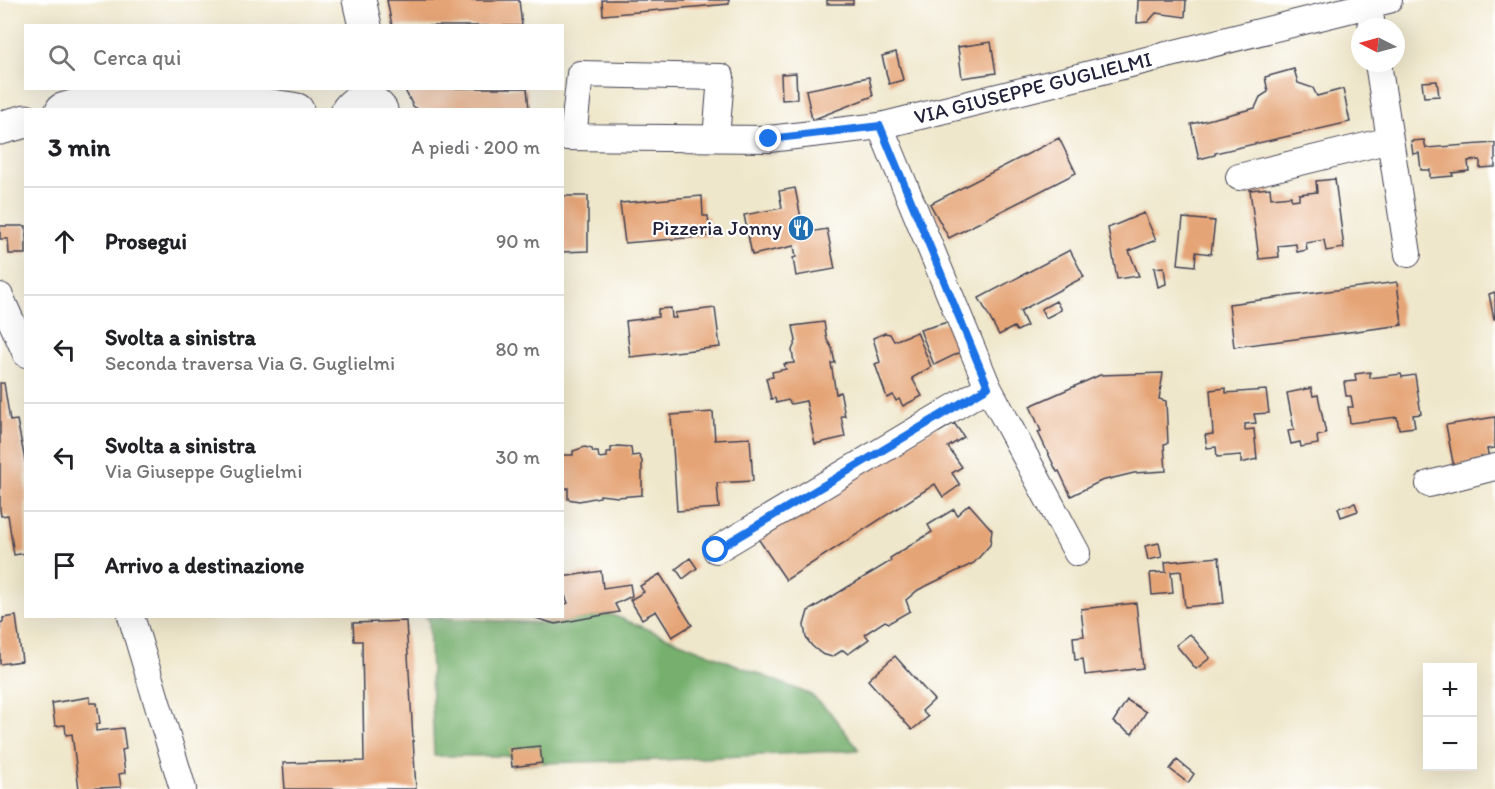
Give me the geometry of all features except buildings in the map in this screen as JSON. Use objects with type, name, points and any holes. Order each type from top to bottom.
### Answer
[{"type":"main road","points":[[360,0],[364,24]]},
{"type":"main road","points":[[69,108],[100,99],[171,94],[283,108]]},
{"type":"main road","points":[[0,128],[24,122]]},
{"type":"street","name":"VIA GIUSEPPE GUGLIELMI","points":[[568,137],[769,139],[880,126],[1377,11]]},
{"type":"street","points":[[1379,72],[1408,254]]},
{"type":"street","points":[[568,137],[580,74],[721,77],[716,138]]},
{"type":"street","points":[[880,126],[988,387],[1077,553]]},
{"type":"street","points":[[1239,177],[1390,140]]},
{"type":"street","points":[[0,296],[24,350]]},
{"type":"street","points":[[716,550],[988,387]]},
{"type":"street","points":[[1429,484],[1495,467]]},
{"type":"street","points":[[132,618],[183,789]]},
{"type":"green space","points":[[610,614],[811,695],[830,712],[859,750],[663,760],[542,763],[512,767],[511,756],[434,756],[429,620],[427,618],[555,624]]},
{"type":"place","name":"Pizzeria Jonny","points":[[801,228]]},
{"type":"route","points":[[716,550],[988,387],[880,126],[769,139]]}]
